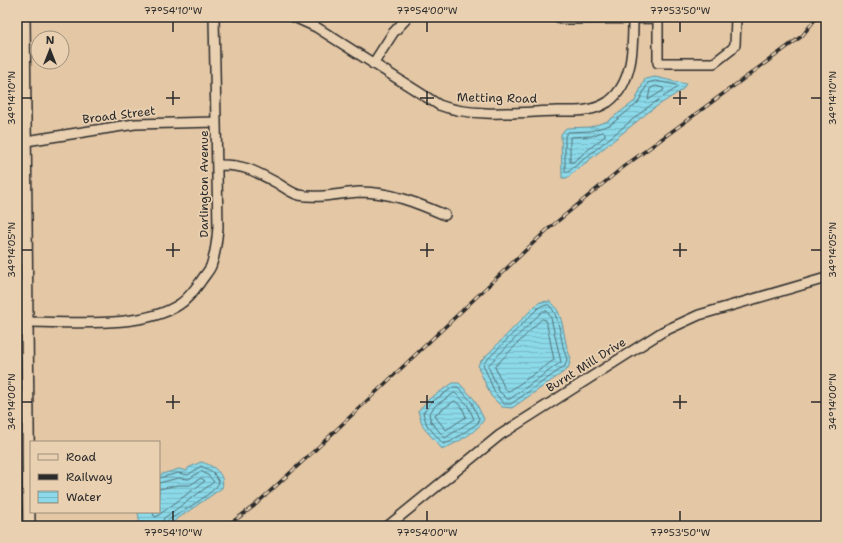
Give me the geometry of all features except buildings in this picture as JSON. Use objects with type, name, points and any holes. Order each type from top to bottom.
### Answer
[{"type":"main road","points":[[24,17],[29,526]]},
{"type":"street","name":"Darlington Avenue","points":[[27,322],[127,321],[148,318],[166,312],[181,303],[196,288],[210,267],[215,251],[218,227],[214,17]]},
{"type":"street","name":"Metting Road","points":[[294,17],[316,27],[434,103],[454,110],[524,112],[590,110],[608,102],[619,88],[630,68],[633,53],[633,18]]},
{"type":"street","points":[[373,64],[393,32],[408,17]]},
{"type":"street","points":[[558,17],[563,19],[658,18],[658,63],[714,63],[735,45],[736,17]]},
{"type":"street","name":"Broad Street","points":[[26,141],[135,124],[216,122]]},
{"type":"street","points":[[217,165],[235,164],[252,169],[299,195],[320,196],[361,192],[384,194],[407,199],[445,215]]},
{"type":"street","name":"Burnt Mill Drive","points":[[388,526],[500,435],[662,332],[699,315],[826,278]]},
{"type":"water","points":[[655,77],[686,84],[682,90],[651,110],[567,178],[562,178],[561,134],[566,128],[590,127],[608,121],[635,101],[645,79]]},
{"type":"water","points":[[550,301],[555,306],[561,320],[566,344],[571,358],[568,369],[512,408],[502,407],[491,396],[478,367],[479,363],[535,306],[540,302]]},
{"type":"water","points":[[453,383],[459,383],[474,399],[484,419],[472,433],[442,449],[423,427],[418,411],[429,399]]},
{"type":"water","points":[[201,462],[210,465],[220,474],[223,483],[222,488],[167,526],[140,526],[138,513],[160,513],[160,475],[179,469],[187,471],[188,468]]},
{"type":"railway","points":[[227,526],[254,506],[314,451],[547,230],[622,168],[802,36],[817,17]]}]
